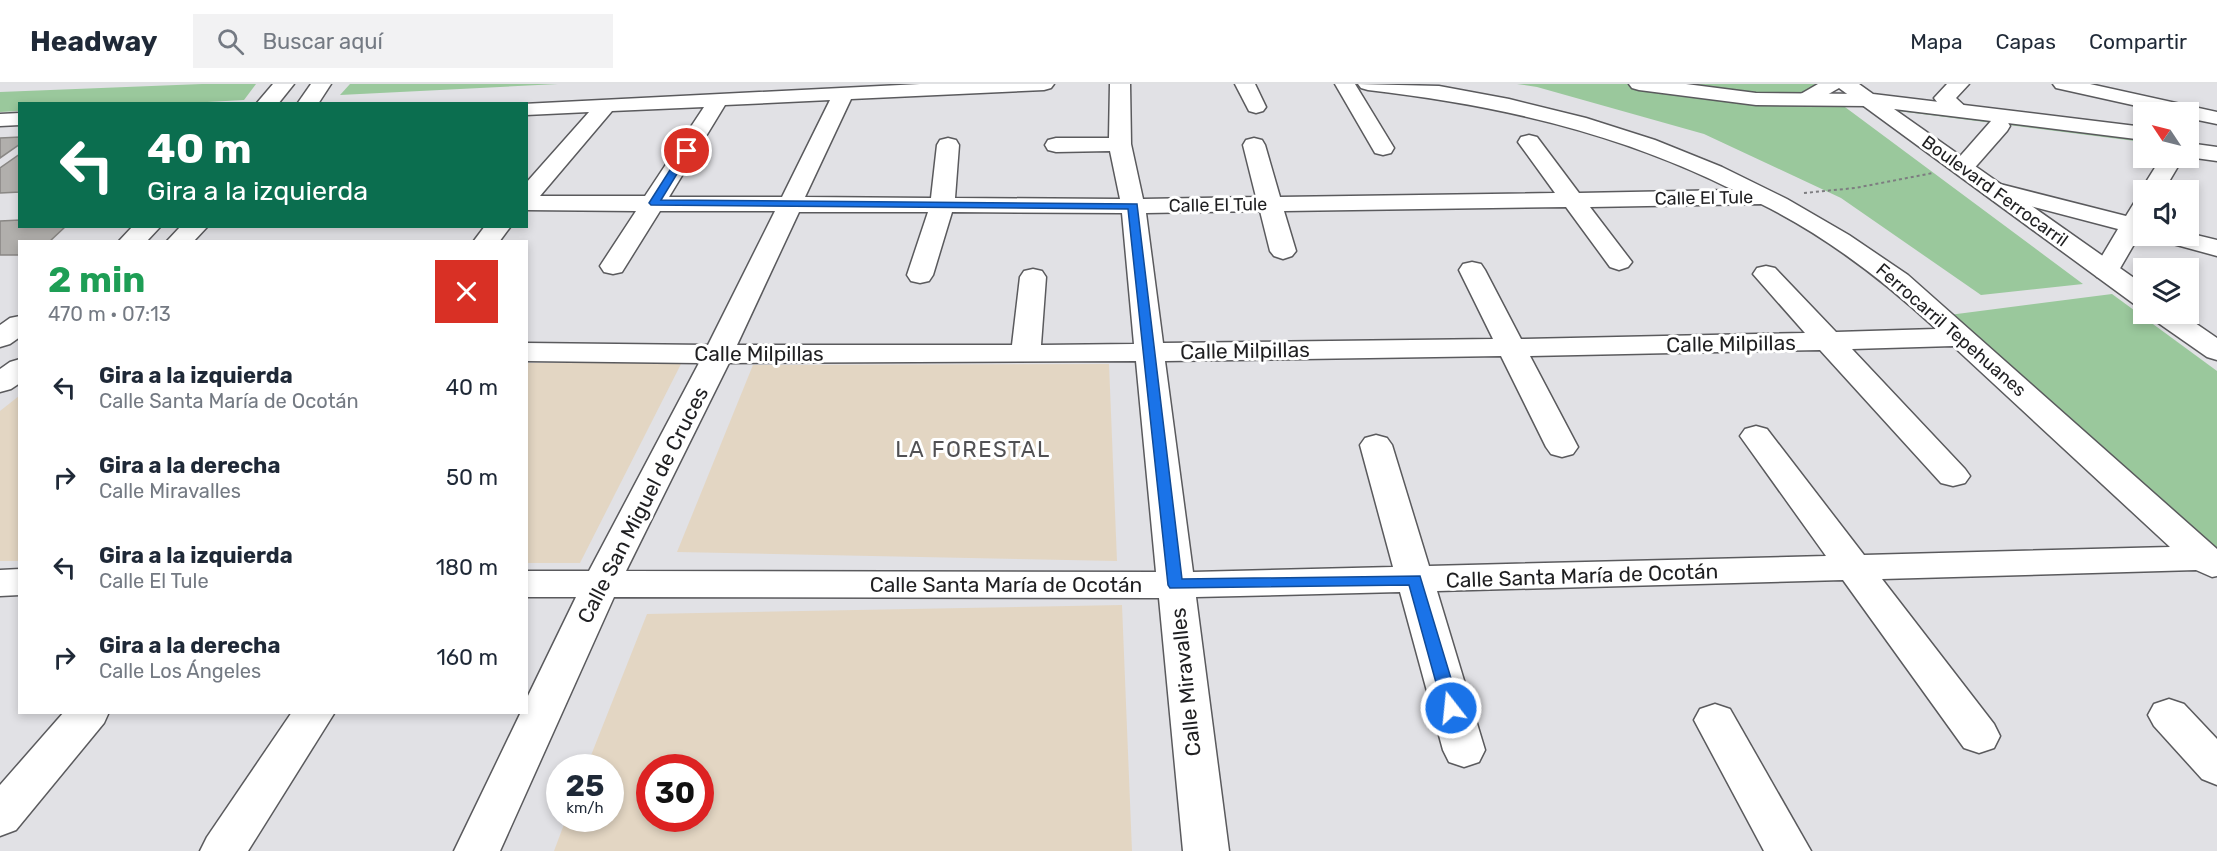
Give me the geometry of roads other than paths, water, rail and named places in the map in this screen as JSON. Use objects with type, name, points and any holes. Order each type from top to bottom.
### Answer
[{"type":"street","points":[[268,102],[284,84]]},
{"type":"street","points":[[308,102],[321,84]]},
{"type":"street","points":[[528,109],[719,99],[842,96],[1044,84]]},
{"type":"street","name":"Calle Miravalles","points":[[1120,84],[1120,144],[1133,206],[1206,851]]},
{"type":"street","points":[[1245,84],[1256,107]]},
{"type":"street","points":[[1345,84],[1383,148]]},
{"type":"street","name":"Ferrocarril Tepehuanes","points":[[1368,84],[1467,98],[1573,122],[1672,154],[1765,197],[1845,242],[1922,300],[2211,564]]},
{"type":"street","points":[[1639,84],[1725,97],[1806,99],[1877,106],[1999,126],[2133,144]]},
{"type":"street","points":[[1806,99],[1832,84]]},
{"type":"street","name":"Boulevard Ferrocarril","points":[[1846,84],[2133,290]]},
{"type":"street","points":[[1944,99],[1959,84]]},
{"type":"street","points":[[2063,84],[2217,118]]},
{"type":"street","name":"Calle San Miguel de Cruces","points":[[477,851],[601,584],[718,355],[842,96]]},
{"type":"street","points":[[613,266],[719,99]]},
{"type":"street","points":[[1877,106],[1944,99],[2133,132]]},
{"type":"street","points":[[528,196],[606,105]]},
{"type":"street","points":[[0,120],[18,119]]},
{"type":"street","points":[[1963,167],[1999,126]]},
{"type":"street","points":[[2199,141],[2217,143]]},
{"type":"street","points":[[1529,142],[1619,262]]},
{"type":"street","points":[[1056,145],[1120,144]]},
{"type":"street","points":[[920,275],[942,205],[948,145]]},
{"type":"street","points":[[1254,146],[1283,251]]},
{"type":"street","points":[[2199,152],[2217,154]]},
{"type":"street","points":[[1992,189],[2133,219]]},
{"type":"street","name":"Calle El Tule","points":[[528,203],[1133,206],[1765,197]]},
{"type":"street","points":[[132,240],[147,228]]},
{"type":"street","points":[[180,240],[194,228]]},
{"type":"street","points":[[487,240],[498,228]]},
{"type":"street","points":[[2106,272],[2133,231]]},
{"type":"street","points":[[2199,243],[2217,248]]},
{"type":"street","points":[[1472,270],[1562,447]]},
{"type":"street","points":[[1766,274],[1953,476]]},
{"type":"street","points":[[1026,353],[1033,277]]},
{"type":"street","points":[[2178,324],[2217,351]]},
{"type":"street","points":[[0,338],[18,325]]},
{"type":"street","name":"Calle Milpillas","points":[[528,352],[718,355],[1150,352],[1511,348],[1963,337]]},
{"type":"street","points":[[0,383],[18,370]]},
{"type":"street","points":[[1756,436],[1979,736]]},
{"type":"street","points":[[1376,445],[1464,750]]},
{"type":"street","name":"Calle Santa María de Ocotán","points":[[528,584],[1175,585],[1855,568],[2211,564]]},
{"type":"street","points":[[0,583],[18,582]]},
{"type":"street","points":[[0,817],[87,714]]},
{"type":"street","points":[[223,851],[314,714]]},
{"type":"street","points":[[2169,715],[2217,768]]},
{"type":"street","points":[[1715,720],[1788,851]]},
{"type":"district","name":"LA FORESTAL","points":[[973,449]]}]
